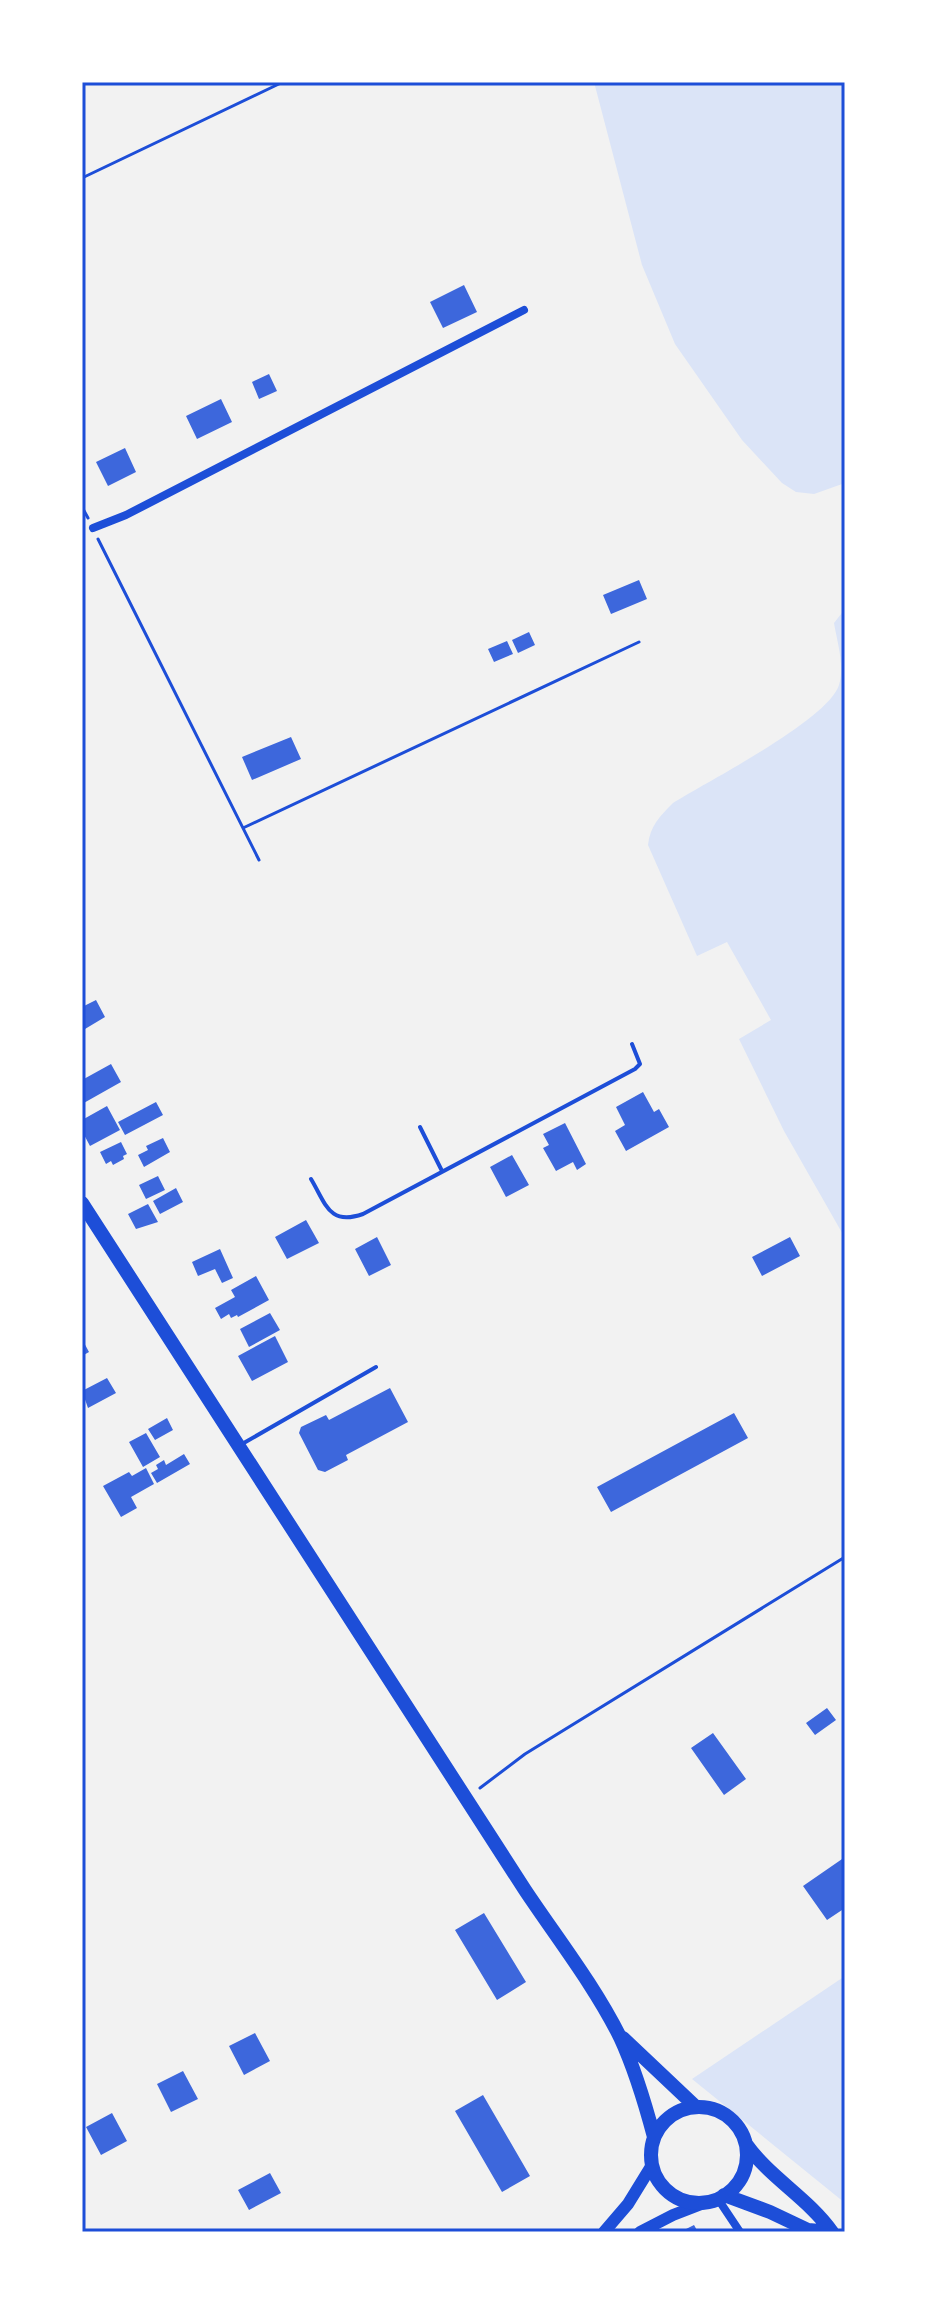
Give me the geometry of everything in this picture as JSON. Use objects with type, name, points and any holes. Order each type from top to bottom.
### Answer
[{"type":"highway","points":[[82,1203],[588,1983],[619,2036],[640,2089],[654,2137]]},
{"type":"highway","points":[[619,2036],[629,2040],[696,2107]]},
{"type":"highway","points":[[696,2107],[709,2108],[732,2120],[762,2165],[820,2214],[832,2232],[807,2231],[770,2212],[716,2199],[690,2203],[677,2198],[665,2190],[656,2178],[651,2151],[654,2137],[671,2116],[696,2107]]},
{"type":"highway","points":[[716,2199],[739,2181],[745,2169],[745,2143]]},
{"type":"main road","points":[[604,2232],[628,2204],[652,2165]]},
{"type":"main road","points":[[640,2232],[673,2215],[716,2199]]},
{"type":"street","points":[[93,528],[139,508],[524,310]]},
{"type":"street","points":[[716,2199],[740,2232]]},
{"type":"lane","points":[[311,1179],[334,1216],[342,1219],[363,1214],[635,1069],[640,1059],[632,1044]]},
{"type":"lane","points":[[420,1127],[443,1172]]},
{"type":"lane","points":[[240,1445],[376,1367]]},
{"type":"path","points":[[82,178],[283,82]]},
{"type":"path","points":[[82,507],[259,860]]},
{"type":"path","points":[[243,828],[639,642]]},
{"type":"path","points":[[468,1799],[525,1754],[845,1557]]},
{"type":"shaded area","points":[[594,82],[845,82],[845,483],[814,494],[796,492],[782,483],[742,440],[675,344],[642,265]]},
{"type":"shaded area","points":[[845,609],[845,1238],[784,1131],[739,1039],[771,1020],[727,942],[697,956],[648,845],[653,827],[673,803],[791,732],[830,699],[839,685],[841,670],[834,623]]},
{"type":"shaded area","points":[[845,1976],[845,2203],[692,2079]]},
{"type":"building","points":[[464,285],[477,312],[443,328],[430,302]]},
{"type":"building","points":[[269,374],[277,391],[259,399],[252,382]]},
{"type":"building","points":[[221,399],[232,422],[197,439],[186,416]]},
{"type":"building","points":[[125,448],[136,472],[108,486],[96,462]]},
{"type":"building","points":[[639,580],[647,599],[611,614],[603,595]]},
{"type":"building","points":[[529,632],[535,645],[518,653],[512,640]]},
{"type":"building","points":[[507,641],[513,654],[494,662],[488,649]]},
{"type":"building","points":[[291,737],[301,759],[252,780],[242,757]]},
{"type":"building","points":[[96,1000],[105,1017],[85,1029],[82,1007]]},
{"type":"building","points":[[111,1064],[121,1082],[82,1104],[82,1080]]},
{"type":"building","points":[[643,1092],[654,1112],[659,1109],[669,1127],[626,1151],[615,1131],[625,1125],[616,1107]]},
{"type":"building","points":[[156,1102],[163,1115],[125,1135],[118,1122]]},
{"type":"building","points":[[107,1106],[120,1130],[90,1146],[82,1131],[82,1120]]},
{"type":"building","points":[[565,1123],[586,1164],[577,1170],[573,1162],[556,1171],[543,1148],[549,1145],[543,1134]]},
{"type":"building","points":[[163,1138],[170,1152],[144,1167],[138,1155],[148,1150],[146,1146]]},
{"type":"building","points":[[121,1142],[127,1154],[123,1156],[124,1159],[113,1165],[111,1161],[106,1164],[100,1152]]},
{"type":"building","points":[[512,1155],[529,1185],[506,1197],[490,1167]]},
{"type":"building","points":[[158,1176],[165,1190],[146,1199],[139,1185]]},
{"type":"building","points":[[176,1188],[183,1202],[160,1214],[153,1201]]},
{"type":"building","points":[[148,1204],[158,1222],[136,1229],[128,1214]]},
{"type":"building","points":[[306,1220],[319,1243],[287,1259],[275,1237]]},
{"type":"building","points":[[377,1237],[391,1265],[369,1276],[355,1249]]},
{"type":"building","points":[[790,1237],[800,1256],[762,1276],[752,1257]]},
{"type":"building","points":[[220,1249],[233,1278],[222,1283],[215,1269],[198,1276],[192,1262]]},
{"type":"building","points":[[256,1276],[269,1300],[238,1317],[231,1318],[229,1314],[221,1319],[215,1308],[235,1297],[231,1290]]},
{"type":"building","points":[[270,1313],[280,1330],[249,1347],[240,1329]]},
{"type":"building","points":[[275,1336],[288,1362],[252,1381],[238,1356]]},
{"type":"building","points":[[82,1339],[89,1352],[82,1356]]},
{"type":"building","points":[[107,1378],[116,1393],[88,1408],[82,1391]]},
{"type":"building","points":[[390,1388],[408,1422],[346,1455],[348,1460],[325,1472],[318,1470],[299,1433],[301,1427],[326,1415],[329,1420]]},
{"type":"building","points":[[734,1413],[748,1438],[611,1512],[597,1487]]},
{"type":"building","points":[[167,1418],[173,1430],[155,1440],[148,1429]]},
{"type":"building","points":[[146,1433],[160,1457],[143,1467],[129,1442]]},
{"type":"building","points":[[184,1454],[190,1464],[157,1483],[151,1473],[158,1469],[156,1465],[164,1460],[166,1465]]},
{"type":"building","points":[[146,1468],[154,1484],[131,1497],[137,1508],[121,1517],[103,1486],[129,1472],[132,1476]]},
{"type":"building","points":[[827,1708],[836,1720],[815,1735],[806,1723]]},
{"type":"building","points":[[713,1733],[746,1779],[724,1795],[691,1748]]},
{"type":"building","points":[[845,1857],[845,1908],[827,1920],[803,1886]]},
{"type":"building","points":[[484,1913],[526,1982],[497,2000],[455,1930]]},
{"type":"building","points":[[255,2033],[270,2061],[244,2075],[229,2046]]},
{"type":"building","points":[[183,2071],[198,2099],[171,2112],[157,2084]]},
{"type":"building","points":[[483,2095],[530,2176],[502,2192],[455,2111]]},
{"type":"building","points":[[112,2113],[127,2141],[101,2155],[86,2127]]},
{"type":"building","points":[[270,2173],[281,2193],[249,2210],[238,2190]]},
{"type":"building","points":[[694,2225],[698,2232],[680,2232]]}]
